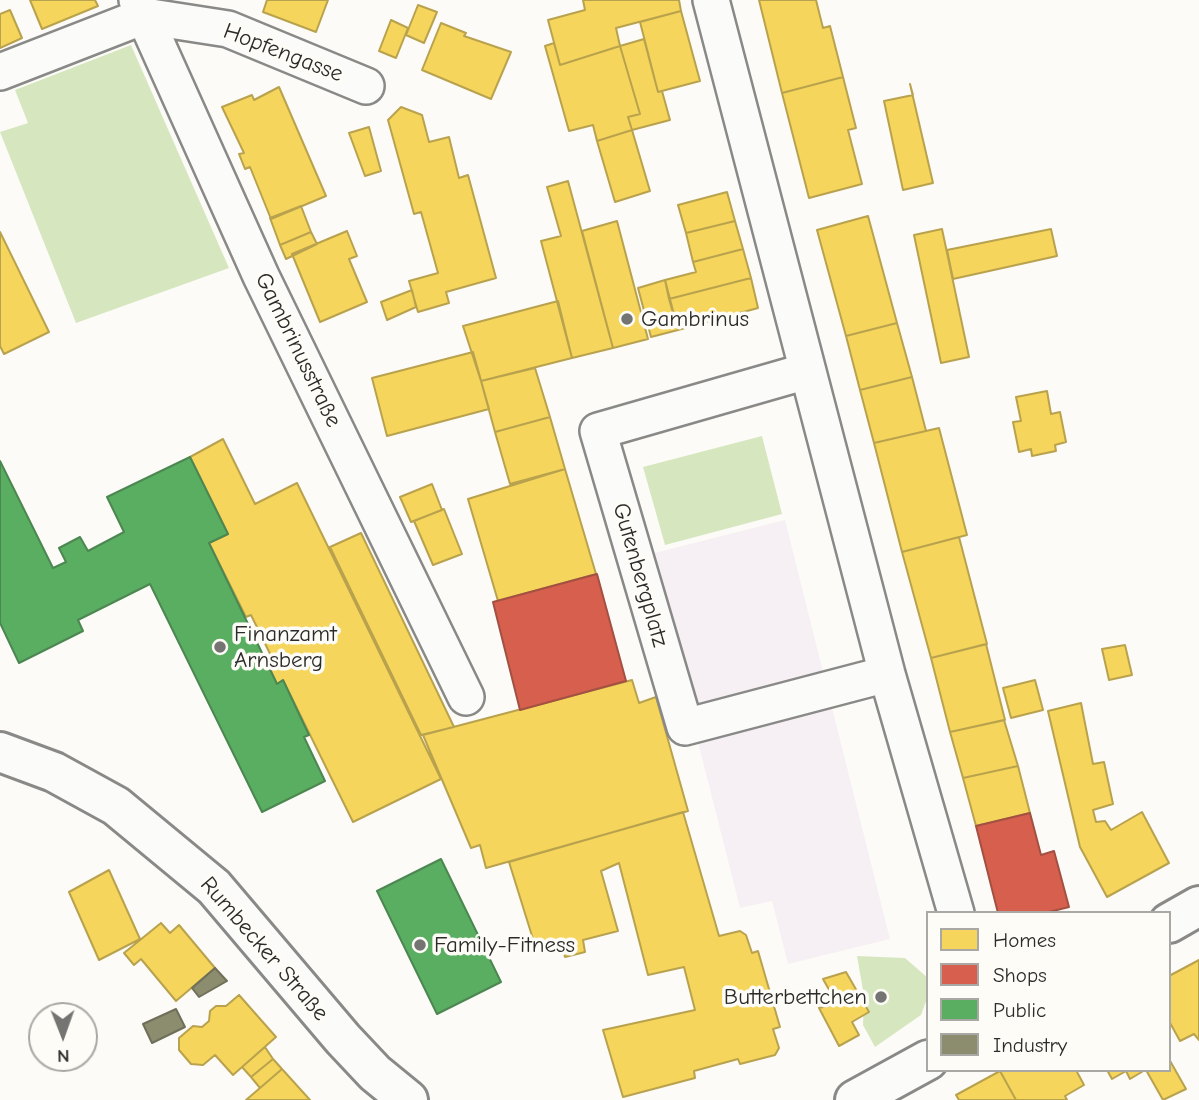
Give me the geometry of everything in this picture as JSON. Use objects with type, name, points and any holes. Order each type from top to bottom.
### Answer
[{"type":"street","points":[[711,0],[887,674],[955,911]]},
{"type":"street","points":[[0,72],[141,8]]},
{"type":"street","name":"Hopfengasse","points":[[141,8],[228,29],[366,86]]},
{"type":"street","name":"Gambrinusstraße","points":[[141,8],[261,276],[466,697]]},
{"type":"street","name":"Gutenbergplatz","points":[[807,371],[598,431],[685,727],[887,674]]},
{"type":"street","name":"Rumbecker Straße","points":[[0,752],[54,772],[116,806],[214,887],[343,1039],[375,1073],[408,1100]]},
{"type":"street","points":[[1171,922],[1199,906]]},
{"type":"street","points":[[855,1100],[926,1061]]},
{"type":"shaded area","points":[[785,520],[890,939],[788,964],[772,901],[740,908],[682,679],[654,685],[623,561]]},
{"type":"green space","points":[[131,45],[229,268],[76,323],[0,132],[28,123],[15,90]]},
{"type":"green space","points":[[762,436],[782,514],[665,545],[643,467]]},
{"type":"green space","points":[[857,956],[905,958],[926,976],[926,1001],[921,1015],[875,1047],[863,1025],[864,996]]},
{"type":"building: Homes","points":[[30,0],[95,0],[98,6],[42,29]]},
{"type":"building: Homes","points":[[267,0],[328,0],[316,32],[263,12]]},
{"type":"building: Homes","points":[[583,0],[679,0],[681,11],[616,28],[620,46],[560,65],[548,20],[585,10]]},
{"type":"building: Homes","points":[[759,0],[816,0],[823,28],[830,26],[843,77],[782,93]]},
{"type":"building: Homes","points":[[418,5],[437,12],[424,43],[406,35]]},
{"type":"building: Homes","points":[[10,10],[22,38],[0,48],[0,14]]},
{"type":"building: Homes","points":[[681,11],[700,81],[658,92],[640,22]]},
{"type":"building: Homes","points":[[391,20],[408,28],[396,58],[379,51]]},
{"type":"building: Homes","points":[[441,23],[466,33],[464,36],[511,52],[491,99],[422,70]]},
{"type":"building: Homes","points":[[644,39],[658,92],[662,91],[670,120],[632,130],[628,117],[640,114],[620,46]]},
{"type":"building: Homes","points":[[554,43],[560,65],[620,46],[640,114],[628,117],[632,130],[597,141],[593,125],[569,131],[545,46]]},
{"type":"building: Homes","points":[[843,77],[856,128],[848,130],[862,184],[809,198],[782,93]]},
{"type":"building: Homes","points":[[279,87],[326,196],[271,219],[250,167],[245,169],[239,154],[244,153],[222,107],[252,95],[254,100]]},
{"type":"building: Homes","points":[[913,95],[933,183],[903,190],[884,101]]},
{"type":"building: Homes","points":[[401,107],[422,115],[429,142],[449,137],[459,178],[468,175],[496,278],[446,292],[449,303],[418,312],[409,281],[438,273],[421,212],[414,214],[388,120]]},
{"type":"building: Homes","points":[[369,127],[381,171],[365,176],[349,133]]},
{"type":"building: Homes","points":[[632,130],[650,191],[615,202],[597,141]]},
{"type":"building: Homes","points":[[568,181],[613,348],[572,358],[541,241],[561,236],[547,187]]},
{"type":"building: Homes","points":[[727,192],[735,221],[686,233],[678,205]]},
{"type":"building: Homes","points":[[301,206],[311,232],[280,245],[270,218]]},
{"type":"building: Homes","points":[[868,216],[897,323],[846,336],[817,230]]},
{"type":"building: Homes","points":[[617,221],[648,339],[613,348],[582,231]]},
{"type":"building: Homes","points":[[735,221],[743,249],[693,262],[686,233]]},
{"type":"building: Homes","points":[[942,229],[969,357],[941,363],[914,235]]},
{"type":"building: Homes","points":[[1051,229],[1057,256],[953,279],[947,250]]},
{"type":"building: Homes","points":[[347,231],[357,256],[349,259],[367,302],[320,322],[292,254]]},
{"type":"building: Homes","points":[[0,232],[49,332],[4,354],[0,346]]},
{"type":"building: Homes","points":[[311,232],[317,244],[286,259],[280,245]]},
{"type":"building: Homes","points":[[743,249],[751,278],[669,299],[665,280],[696,272],[693,262]]},
{"type":"building: Homes","points":[[751,278],[758,308],[678,330],[669,299]]},
{"type":"building: Homes","points":[[665,280],[678,330],[651,337],[638,288]]},
{"type":"building: Homes","points":[[412,290],[416,307],[387,320],[381,302]]},
{"type":"building: Homes","points":[[558,301],[572,358],[481,381],[463,326]]},
{"type":"building: Homes","points":[[897,323],[912,377],[860,390],[846,336]]},
{"type":"building: Homes","points":[[473,352],[489,409],[387,436],[372,378]]},
{"type":"building: Homes","points":[[535,368],[550,417],[495,432],[481,381]]},
{"type":"building: Homes","points":[[912,377],[926,431],[874,443],[860,390]]},
{"type":"building: Homes","points":[[1047,391],[1051,414],[1060,412],[1066,442],[1055,445],[1056,451],[1032,456],[1031,449],[1019,452],[1013,422],[1021,421],[1016,397]]},
{"type":"building: Homes","points":[[550,417],[565,469],[510,484],[495,432]]},
{"type":"building: Homes","points":[[939,428],[967,535],[902,552],[874,443]]},
{"type":"building: Homes","points":[[223,439],[255,504],[297,483],[441,779],[353,822],[283,680],[277,684],[270,669],[276,666],[251,615],[246,617],[209,543],[228,534],[190,457]]},
{"type":"building: Homes","points":[[565,469],[596,574],[498,601],[468,499]]},
{"type":"building: Homes","points":[[432,484],[442,510],[411,522],[400,497]]},
{"type":"building: Homes","points":[[444,509],[462,554],[433,565],[414,521]]},
{"type":"building: Homes","points":[[361,533],[454,727],[421,735],[330,547]]},
{"type":"building: Homes","points":[[959,537],[987,644],[931,658],[902,552]]},
{"type":"building: Homes","points":[[986,644],[1005,720],[950,732],[931,658]]},
{"type":"building: Homes","points":[[1125,645],[1132,675],[1109,680],[1102,649]]},
{"type":"building: Homes","points":[[632,680],[639,703],[656,697],[688,811],[486,868],[480,845],[471,848],[423,735]]},
{"type":"building: Homes","points":[[1035,680],[1043,710],[1011,718],[1003,688]]},
{"type":"building: Homes","points":[[1081,703],[1093,764],[1104,762],[1113,804],[1093,810],[1096,822],[1105,821],[1111,830],[1142,812],[1169,863],[1107,897],[1080,847],[1048,711]]},
{"type":"building: Homes","points":[[1004,720],[1018,766],[963,778],[950,732]]},
{"type":"building: Homes","points":[[1018,766],[1030,813],[976,826],[963,778]]},
{"type":"building: Homes","points":[[683,812],[719,936],[740,931],[746,935],[752,953],[758,951],[780,1027],[773,1029],[779,1048],[775,1055],[740,1064],[738,1059],[694,1071],[695,1078],[623,1097],[603,1030],[695,1010],[684,967],[648,975],[619,863],[601,871],[618,931],[583,940],[585,952],[565,957],[561,945],[537,952],[509,862]]},
{"type":"building: Homes","points":[[109,870],[140,939],[99,960],[69,892]]},
{"type":"building: Homes","points":[[161,923],[170,933],[179,925],[215,968],[176,1001],[141,959],[134,965],[124,953]]},
{"type":"building: Homes","points":[[1199,960],[1199,1040],[1194,1034],[1180,1041],[1171,1025],[1171,975]]},
{"type":"building: Homes","points":[[846,972],[869,1012],[852,1022],[859,1035],[839,1046],[819,1008],[837,1004],[823,979]]},
{"type":"building: Homes","points":[[239,995],[276,1037],[233,1075],[215,1055],[203,1065],[191,1064],[179,1050],[179,1038],[193,1026],[202,1027],[209,1021],[210,1011],[216,1006],[226,1006]]},
{"type":"building: Homes","points":[[265,1047],[273,1059],[251,1077],[242,1067]]},
{"type":"building: Homes","points":[[273,1059],[282,1069],[260,1088],[251,1077]]},
{"type":"building: Homes","points":[[1171,1063],[1186,1089],[1163,1100],[1147,1072],[1171,1072]]},
{"type":"building: Homes","points":[[282,1069],[310,1100],[246,1100],[260,1088]]},
{"type":"building: Homes","points":[[1001,1072],[1077,1072],[1084,1085],[1065,1096],[1067,1100],[1016,1100]]},
{"type":"building: Homes","points":[[1001,1072],[1016,1100],[959,1100],[956,1095]]},
{"type":"building: Homes","points":[[1108,1072],[1124,1072],[1112,1079]]},
{"type":"building: Homes","points":[[1126,1072],[1142,1072],[1130,1079]]},
{"type":"building: Shops","points":[[597,574],[626,681],[520,710],[493,602]]},
{"type":"building: Shops","points":[[1030,813],[1041,855],[1054,851],[1069,907],[1053,911],[997,911],[976,826]]},
{"type":"building: Public","name":"Finanzamt Arnsberg","points":[[190,457],[228,534],[209,543],[277,684],[283,680],[309,735],[304,737],[325,781],[262,812],[150,584],[78,620],[83,631],[19,663],[0,623],[0,461],[53,568],[66,562],[59,548],[80,537],[88,551],[124,532],[107,497]]},
{"type":"building: Public","points":[[441,859],[501,982],[437,1014],[377,891]]},
{"type":"building: Industry","points":[[215,968],[227,981],[199,997],[192,988]]},
{"type":"building: Industry","points":[[176,1009],[185,1027],[152,1043],[143,1024]]},
{"type":"place","name":"Gambrinus","points":[[627,319]]},
{"type":"place","name":"Finanzamt Arnsberg","points":[[220,647]]},
{"type":"place","name":"Family-Fitness","points":[[420,945]]},
{"type":"place","name":"Butterbettchen","points":[[881,997]]}]
